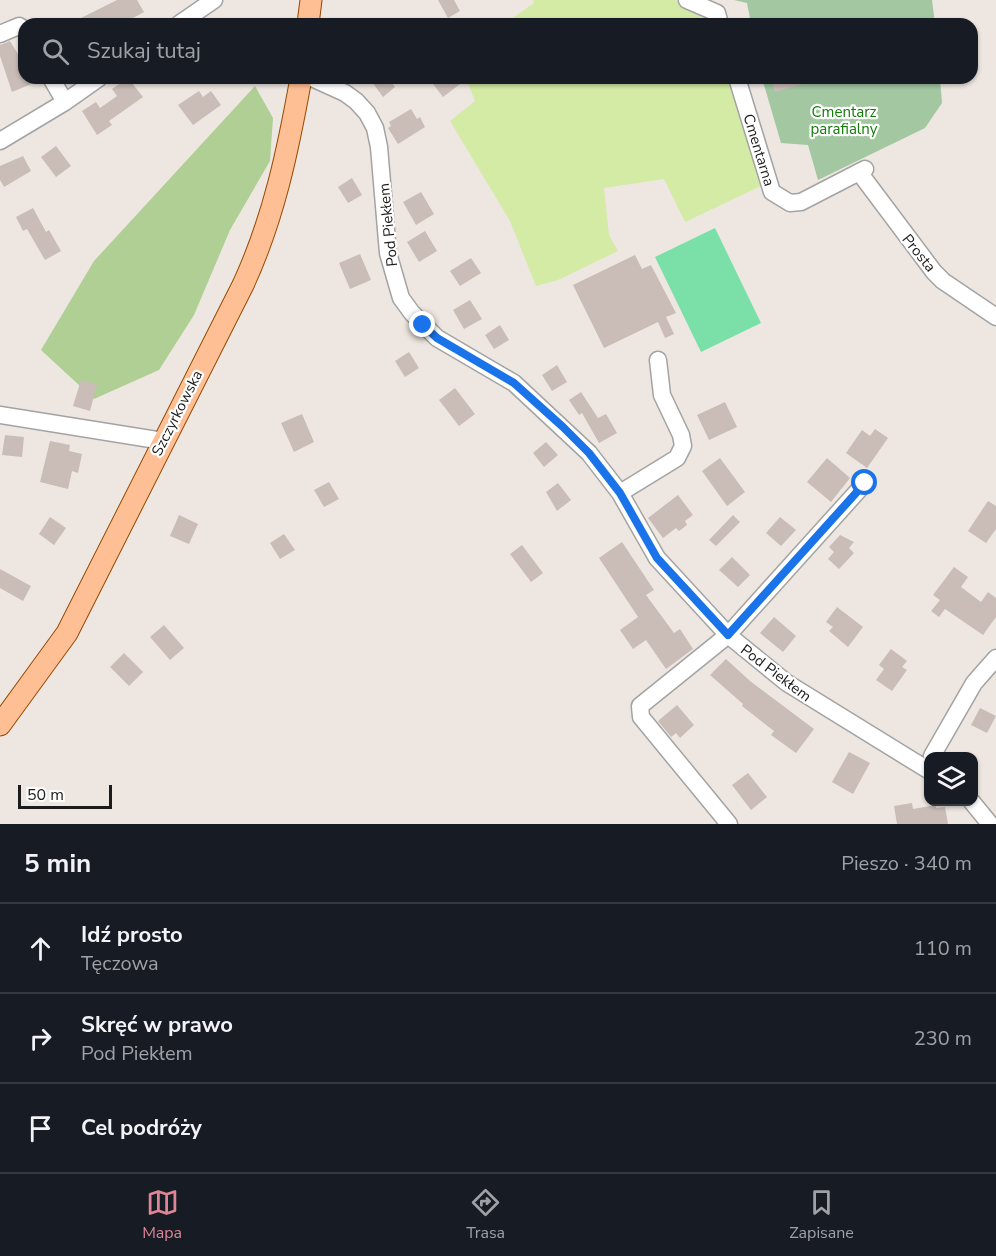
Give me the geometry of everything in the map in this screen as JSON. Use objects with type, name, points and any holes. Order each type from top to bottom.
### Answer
[{"type":"main road","points":[[309,18],[311,0]]},
{"type":"main road","name":"Szczyrkowska","points":[[0,725],[67,633],[243,285],[263,239],[283,170],[300,84]]},
{"type":"street","points":[[187,18],[213,0]]},
{"type":"street","points":[[687,0],[717,13],[718,18]]},
{"type":"street","points":[[0,34],[18,26]]},
{"type":"street","points":[[54,84],[64,102]]},
{"type":"street","points":[[0,141],[90,84]]},
{"type":"street","name":"Pod Piekłem","points":[[325,84],[356,101],[367,112],[375,128],[381,164],[388,253],[401,298],[412,313],[437,338],[506,379],[538,404],[589,453],[620,493],[657,558],[728,635],[787,683],[924,761]]},
{"type":"street","name":"Cmentarna","points":[[739,84],[772,192],[790,203],[801,201],[862,170]]},
{"type":"street","name":"Prosta","points":[[862,170],[934,272],[996,317]]},
{"type":"street","points":[[620,493],[677,458],[683,446],[681,435],[662,395],[658,360]]},
{"type":"street","points":[[0,415],[56,422],[163,441]]},
{"type":"street","points":[[729,824],[640,712],[640,706],[728,635],[865,483]]},
{"type":"street","points":[[936,752],[974,683],[996,658]]},
{"type":"street","points":[[976,806],[990,824]]},
{"type":"green space","points":[[533,0],[674,0],[681,2],[702,18],[513,18],[534,3]]},
{"type":"green space","points":[[734,0],[932,0],[934,18],[750,18],[747,3]]},
{"type":"green space","points":[[468,84],[731,84],[761,186],[685,222],[664,179],[604,188],[609,235],[618,251],[558,280],[536,286],[510,221],[450,121],[475,101]]},
{"type":"green space","name":"Cmentarz parafialny","points":[[764,84],[940,84],[942,103],[925,128],[818,180],[808,145],[781,143]]},
{"type":"green space","points":[[255,86],[273,118],[270,161],[230,230],[194,315],[159,370],[94,399],[41,350],[94,261]]},
{"type":"green space","points":[[715,228],[761,323],[701,352],[655,257]]},
{"type":"building","points":[[117,0],[137,0],[144,12],[133,18],[81,18]]},
{"type":"building","points":[[438,0],[454,0],[460,11],[448,18]]},
{"type":"building","points":[[10,41],[18,54],[18,84],[31,84],[12,92],[0,56],[0,45]]},
{"type":"building","points":[[119,84],[133,84],[143,97],[109,121],[112,125],[97,135],[82,111],[96,102],[100,108],[117,96],[112,89]]},
{"type":"building","points":[[373,84],[393,84],[395,87],[383,97]]},
{"type":"building","points":[[433,84],[460,84],[443,97]]},
{"type":"building","points":[[773,84],[802,84],[775,92]]},
{"type":"building","points":[[199,91],[203,97],[211,91],[221,105],[193,125],[178,105]]},
{"type":"building","points":[[411,109],[417,119],[420,117],[425,127],[398,144],[388,128],[391,126],[389,122]]},
{"type":"building","points":[[56,146],[71,166],[56,177],[41,157]]},
{"type":"building","points":[[23,156],[31,171],[4,187],[0,180],[0,166]]},
{"type":"building","points":[[352,178],[362,195],[348,203],[338,187]]},
{"type":"building","points":[[421,192],[434,214],[416,225],[403,202]]},
{"type":"building","points":[[33,208],[46,232],[49,230],[61,251],[45,260],[27,229],[23,231],[16,217]]},
{"type":"building","points":[[425,231],[437,251],[419,262],[407,242]]},
{"type":"building","points":[[360,254],[371,280],[350,289],[339,263]]},
{"type":"building","points":[[635,255],[642,269],[651,265],[676,313],[666,317],[674,334],[665,338],[658,322],[604,348],[573,285]]},
{"type":"building","points":[[471,258],[481,273],[460,286],[450,271]]},
{"type":"building","points":[[470,300],[482,319],[464,329],[453,310]]},
{"type":"building","points":[[500,325],[509,340],[494,349],[485,335]]},
{"type":"building","points":[[409,352],[419,368],[405,377],[395,361]]},
{"type":"building","points":[[557,365],[567,382],[552,391],[542,375]]},
{"type":"building","points":[[81,380],[97,384],[90,411],[73,406]]},
{"type":"building","points":[[455,388],[475,414],[459,426],[439,400]]},
{"type":"building","points":[[581,392],[598,418],[606,414],[617,433],[599,443],[582,413],[579,415],[569,400]]},
{"type":"building","points":[[725,402],[737,427],[709,440],[697,415]]},
{"type":"building","points":[[302,414],[314,442],[294,452],[281,423]]},
{"type":"building","points":[[875,429],[888,438],[867,468],[846,453],[862,430],[870,436]]},
{"type":"building","points":[[5,435],[24,437],[22,457],[2,455]]},
{"type":"building","points":[[50,441],[70,445],[69,451],[82,454],[78,473],[72,471],[68,489],[40,482]]},
{"type":"building","points":[[546,442],[558,455],[544,467],[533,453]]},
{"type":"building","points":[[720,458],[745,492],[727,506],[702,471]]},
{"type":"building","points":[[827,458],[850,478],[831,502],[807,482]]},
{"type":"building","points":[[329,482],[339,499],[324,507],[314,490]]},
{"type":"building","points":[[558,483],[571,500],[557,511],[546,492]]},
{"type":"building","points":[[678,495],[693,515],[685,521],[687,525],[679,531],[676,528],[663,538],[648,518]]},
{"type":"building","points":[[988,501],[996,506],[996,529],[986,543],[968,531]]},
{"type":"building","points":[[179,515],[198,524],[189,544],[170,536]]},
{"type":"building","points":[[733,515],[740,522],[716,546],[709,540]]},
{"type":"building","points":[[50,517],[66,528],[54,545],[39,534]]},
{"type":"building","points":[[780,517],[796,530],[781,546],[766,533]]},
{"type":"building","points":[[284,534],[295,550],[280,559],[270,543]]},
{"type":"building","points":[[840,535],[854,542],[849,548],[854,553],[839,569],[828,559],[834,552],[829,547]]},
{"type":"building","points":[[622,542],[654,590],[646,595],[674,633],[680,629],[693,649],[666,669],[646,640],[633,649],[620,630],[638,617],[599,558]]},
{"type":"building","points":[[522,545],[543,573],[531,582],[510,554]]},
{"type":"building","points":[[732,557],[750,575],[738,587],[719,570]]},
{"type":"building","points":[[954,567],[968,577],[961,587],[981,602],[988,592],[996,598],[996,617],[983,635],[945,609],[939,617],[931,611],[940,600],[933,595]]},
{"type":"building","points":[[0,569],[31,586],[23,601],[0,588]]},
{"type":"building","points":[[837,607],[863,627],[848,647],[829,631],[833,627],[826,622]]},
{"type":"building","points":[[774,617],[796,636],[783,652],[760,633]]},
{"type":"building","points":[[164,625],[184,648],[170,660],[150,637]]},
{"type":"building","points":[[891,649],[907,661],[902,667],[907,670],[892,691],[876,680],[884,669],[879,665]]},
{"type":"building","points":[[124,653],[143,672],[129,686],[110,667]]},
{"type":"building","points":[[726,659],[750,681],[814,729],[796,753],[771,735],[774,731],[742,706],[743,704],[710,675]]},
{"type":"building","points":[[677,705],[694,725],[680,738],[676,733],[671,737],[658,721]]},
{"type":"building","points":[[980,708],[996,716],[987,733],[971,725]]},
{"type":"building","points":[[849,752],[870,763],[853,794],[832,782]]},
{"type":"building","points":[[748,773],[767,797],[751,810],[732,785]]},
{"type":"building","points":[[912,803],[913,809],[930,806],[945,807],[948,824],[897,824],[894,806]]},
{"type":"route","points":[[423,325],[437,338],[514,383],[589,453],[620,493],[657,558],[728,635],[865,483]]}]
